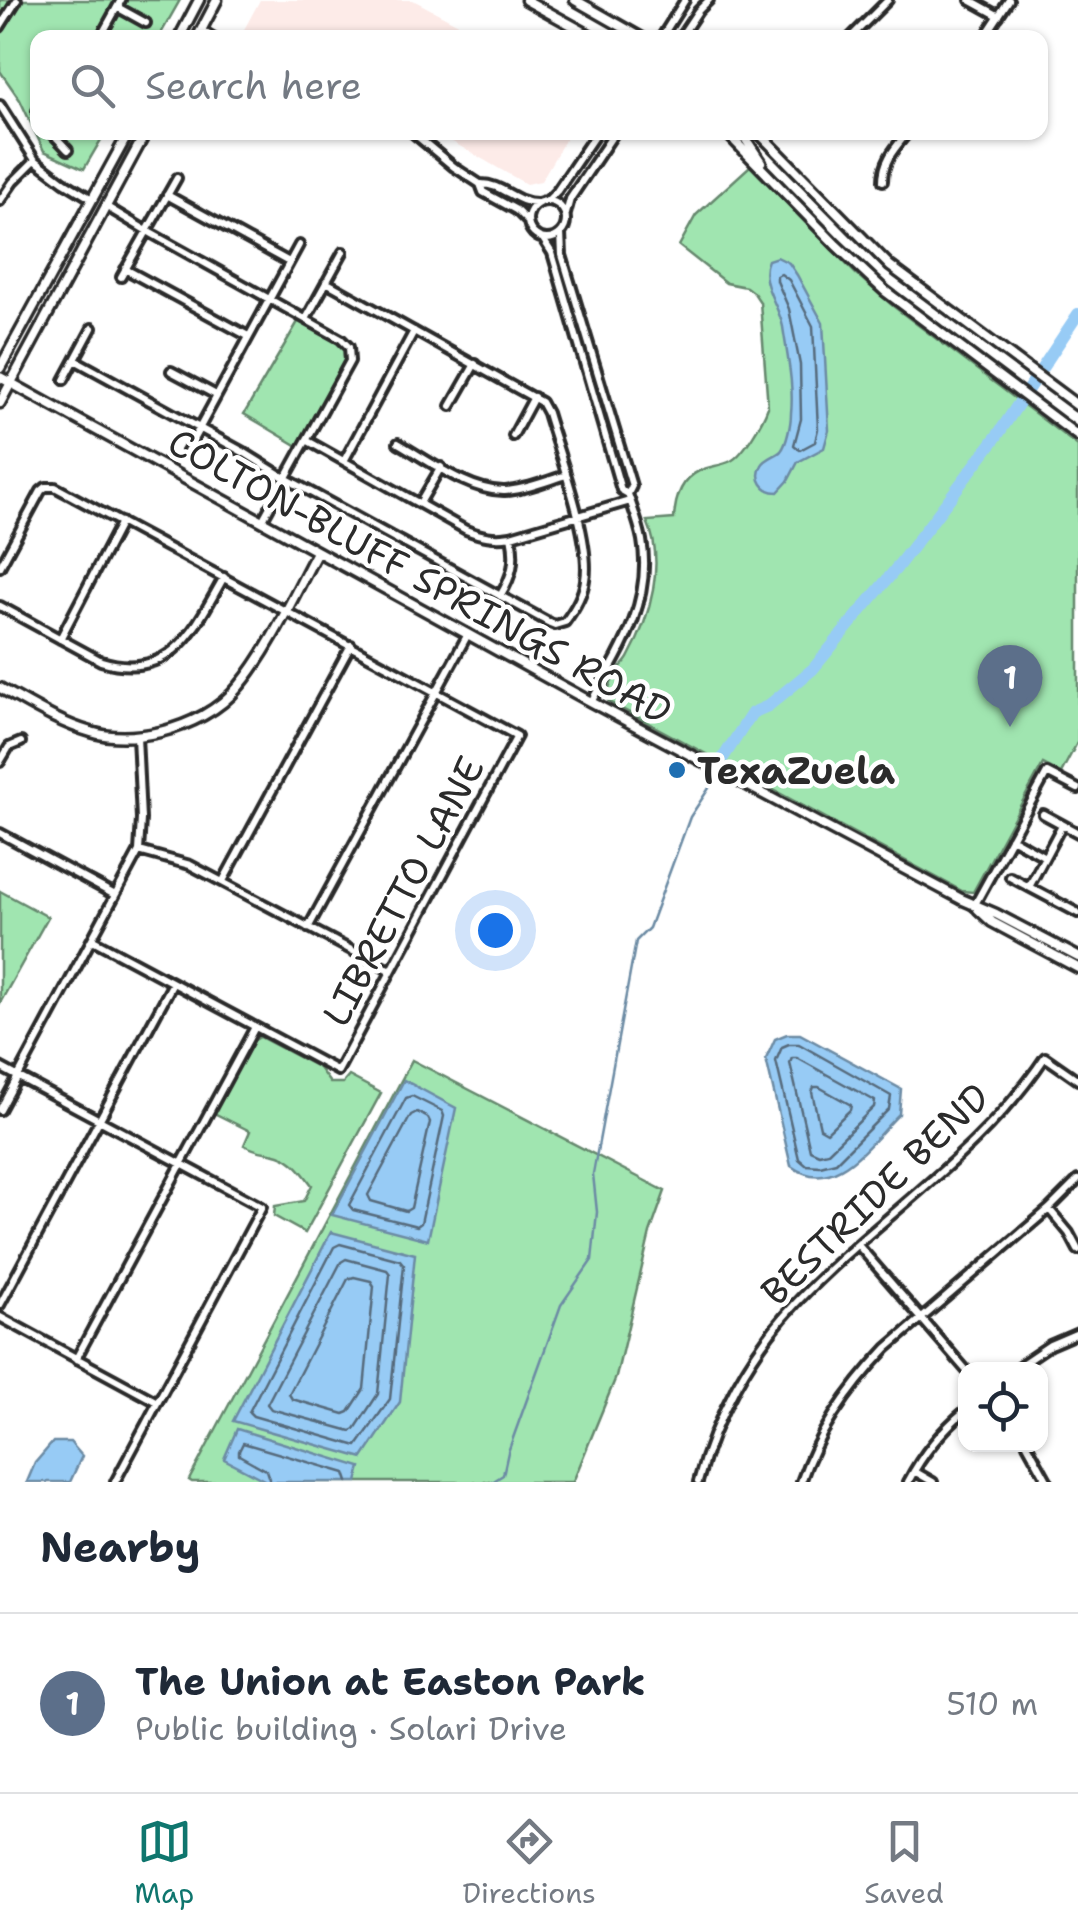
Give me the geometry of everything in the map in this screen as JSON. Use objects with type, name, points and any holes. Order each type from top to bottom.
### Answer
[{"type":"street","points":[[0,27],[17,0]]},
{"type":"street","points":[[183,30],[199,0]]},
{"type":"street","points":[[201,30],[217,0]]},
{"type":"street","points":[[526,0],[580,30]]},
{"type":"street","points":[[575,0],[628,30]]},
{"type":"street","points":[[666,30],[685,0]]},
{"type":"street","points":[[685,30],[710,0]]},
{"type":"street","points":[[859,30],[888,0]]},
{"type":"street","points":[[970,0],[999,16]]},
{"type":"street","points":[[989,30],[1010,0]]},
{"type":"street","points":[[104,30],[119,4],[146,24]]},
{"type":"street","points":[[0,105],[35,160],[64,182],[346,343],[351,358],[262,521]]},
{"type":"street","points":[[59,140],[68,150]]},
{"type":"street","points":[[0,368],[125,140]]},
{"type":"street","points":[[0,403],[142,140]]},
{"type":"street","points":[[421,140],[480,184],[490,184],[526,203],[557,204],[566,215]]},
{"type":"street","points":[[528,222],[530,212],[557,191],[592,140]]},
{"type":"street","points":[[480,184],[483,192],[516,210],[532,232],[543,238],[555,238],[566,223],[570,199],[610,140]]},
{"type":"street","points":[[734,140],[885,291],[1078,436]]},
{"type":"street","points":[[747,140],[789,197]]},
{"type":"street","points":[[766,140],[890,266],[1078,406]]},
{"type":"street","points":[[883,181],[886,160],[902,140]]},
{"type":"street","points":[[0,201],[35,160]]},
{"type":"street","points":[[121,277],[177,178]]},
{"type":"street","points":[[167,196],[289,262]]},
{"type":"street","points":[[561,233],[562,255],[632,486],[629,498]]},
{"type":"street","points":[[543,238],[552,254],[621,490],[629,498],[642,537],[644,568],[639,605],[627,639],[591,702]]},
{"type":"street","points":[[186,451],[299,245]]},
{"type":"street","points":[[306,319],[343,252]]},
{"type":"street","points":[[126,269],[248,336]]},
{"type":"street","points":[[75,360],[550,623],[568,619],[586,577],[586,565],[577,516],[547,412],[534,397],[326,282]]},
{"type":"street","points":[[64,380],[92,328]]},
{"type":"street","points":[[344,461],[414,331]]},
{"type":"street","points":[[451,406],[475,364]]},
{"type":"street","points":[[171,370],[216,396]]},
{"type":"street","name":"COLTON-BLUFF SPRINGS ROAD","points":[[0,377],[591,702],[974,906],[1078,957]]},
{"type":"street","points":[[513,436],[534,397]]},
{"type":"street","points":[[308,442],[476,534],[496,538],[629,498]]},
{"type":"street","points":[[398,443],[478,487],[502,491],[525,488],[566,475]]},
{"type":"street","points":[[420,503],[440,467]]},
{"type":"street","points":[[0,567],[41,491],[55,487],[436,692]]},
{"type":"street","points":[[60,640],[121,522]]},
{"type":"street","points":[[500,596],[514,562],[510,536]]},
{"type":"street","points":[[0,688],[71,726],[96,734],[137,736],[190,723],[238,688],[317,552]]},
{"type":"street","points":[[0,606],[112,664],[134,665],[163,658],[189,637],[224,577]]},
{"type":"street","points":[[308,928],[468,634]]},
{"type":"street","points":[[223,882],[351,645]]},
{"type":"street","name":"LIBRETTO LANE","points":[[256,1026],[338,1071],[516,736],[436,692]]},
{"type":"street","points":[[0,1110],[140,852],[137,736]]},
{"type":"street","points":[[0,762],[8,747],[21,742]]},
{"type":"street","points":[[974,906],[1047,773],[1078,789]]},
{"type":"street","points":[[1043,814],[1078,833]]},
{"type":"street","points":[[1029,887],[1062,825]]},
{"type":"street","points":[[0,833],[115,895]]},
{"type":"street","points":[[1011,838],[1045,856]]},
{"type":"street","points":[[140,852],[190,865],[391,971]]},
{"type":"street","points":[[1010,877],[1078,913]]},
{"type":"street","name":"COLTON-BLUFF SPRINGS ROAD","points":[[974,906],[992,922],[1078,968]]},
{"type":"street","points":[[76,1359],[256,1026],[93,940]]},
{"type":"street","points":[[0,1305],[173,983]]},
{"type":"street","name":"BESTRIDE BEND","points":[[698,1482],[720,1422],[752,1359],[796,1302],[988,1130],[1045,1058],[1078,1080]]},
{"type":"street","points":[[0,1067],[262,1207],[115,1482]]},
{"type":"street","points":[[801,1482],[828,1422],[887,1348],[1078,1180]]},
{"type":"street","points":[[1049,1209],[1069,1232],[1078,1250]]},
{"type":"street","points":[[858,1245],[959,1362]]},
{"type":"street","points":[[0,1318],[158,1402]]},
{"type":"street","points":[[1025,1362],[1078,1333]]},
{"type":"street","points":[[908,1482],[958,1417]]},
{"type":"street","points":[[1031,1452],[1048,1482]]},
{"type":"street","points":[[914,1471],[932,1482]]},
{"type":"shaded area","points":[[260,0],[413,0],[470,30],[244,30]]},
{"type":"shaded area","points":[[449,140],[565,140],[541,181],[526,184]]},
{"type":"green space","points":[[0,0],[180,0],[163,30],[30,30],[30,121],[0,71]]},
{"type":"green space","points":[[39,140],[101,140],[84,169],[44,151]]},
{"type":"green space","points":[[750,166],[855,273],[893,306],[1078,446],[1078,741],[1061,773],[1043,764],[973,892],[962,891],[609,702],[606,696],[637,641],[649,608],[655,554],[647,521],[674,519],[677,498],[687,480],[699,471],[736,457],[768,407],[760,302],[746,287],[726,283],[679,246],[696,215]]},
{"type":"green space","points":[[299,320],[333,338],[347,355],[298,446],[244,414]]},
{"type":"green space","points":[[0,891],[48,917],[0,1003]]},
{"type":"green space","points":[[260,1037],[319,1068],[330,1083],[343,1083],[349,1076],[381,1093],[305,1233],[274,1216],[275,1206],[304,1201],[312,1185],[309,1180],[284,1157],[244,1145],[250,1131],[214,1113],[253,1041]]},
{"type":"green space","points":[[412,1060],[665,1191],[650,1233],[616,1377],[573,1482],[192,1482],[189,1480]]},
{"type":"water","points":[[777,257],[789,263],[823,323],[829,430],[824,448],[798,462],[778,492],[765,487],[759,475],[764,463],[783,448],[791,417],[791,380],[783,327],[766,277],[768,260]]},
{"type":"water","points":[[800,1034],[901,1089],[899,1114],[864,1151],[837,1171],[807,1174],[791,1166],[766,1059],[775,1039]]},
{"type":"water","points":[[404,1080],[456,1108],[428,1240],[332,1215]]},
{"type":"water","points":[[331,1232],[415,1254],[400,1402],[363,1458],[233,1421]]},
{"type":"water","points":[[237,1429],[361,1467],[357,1482],[268,1482],[224,1459]]},
{"type":"water","points":[[53,1442],[70,1442],[82,1456],[70,1482],[27,1482],[35,1463]]},
{"type":"waterway","points":[[723,758],[752,713],[768,706],[813,669],[895,570],[997,436],[1078,314]]},
{"type":"waterway","points":[[492,1482],[503,1475],[561,1305],[592,1260],[597,1212],[593,1174],[636,941],[649,928],[690,817],[713,782]]},
{"type":"place","name":"The Union at Easton Park","points":[[1010,727]]},
{"type":"place","name":"TexaZuela","points":[[677,770]]}]
